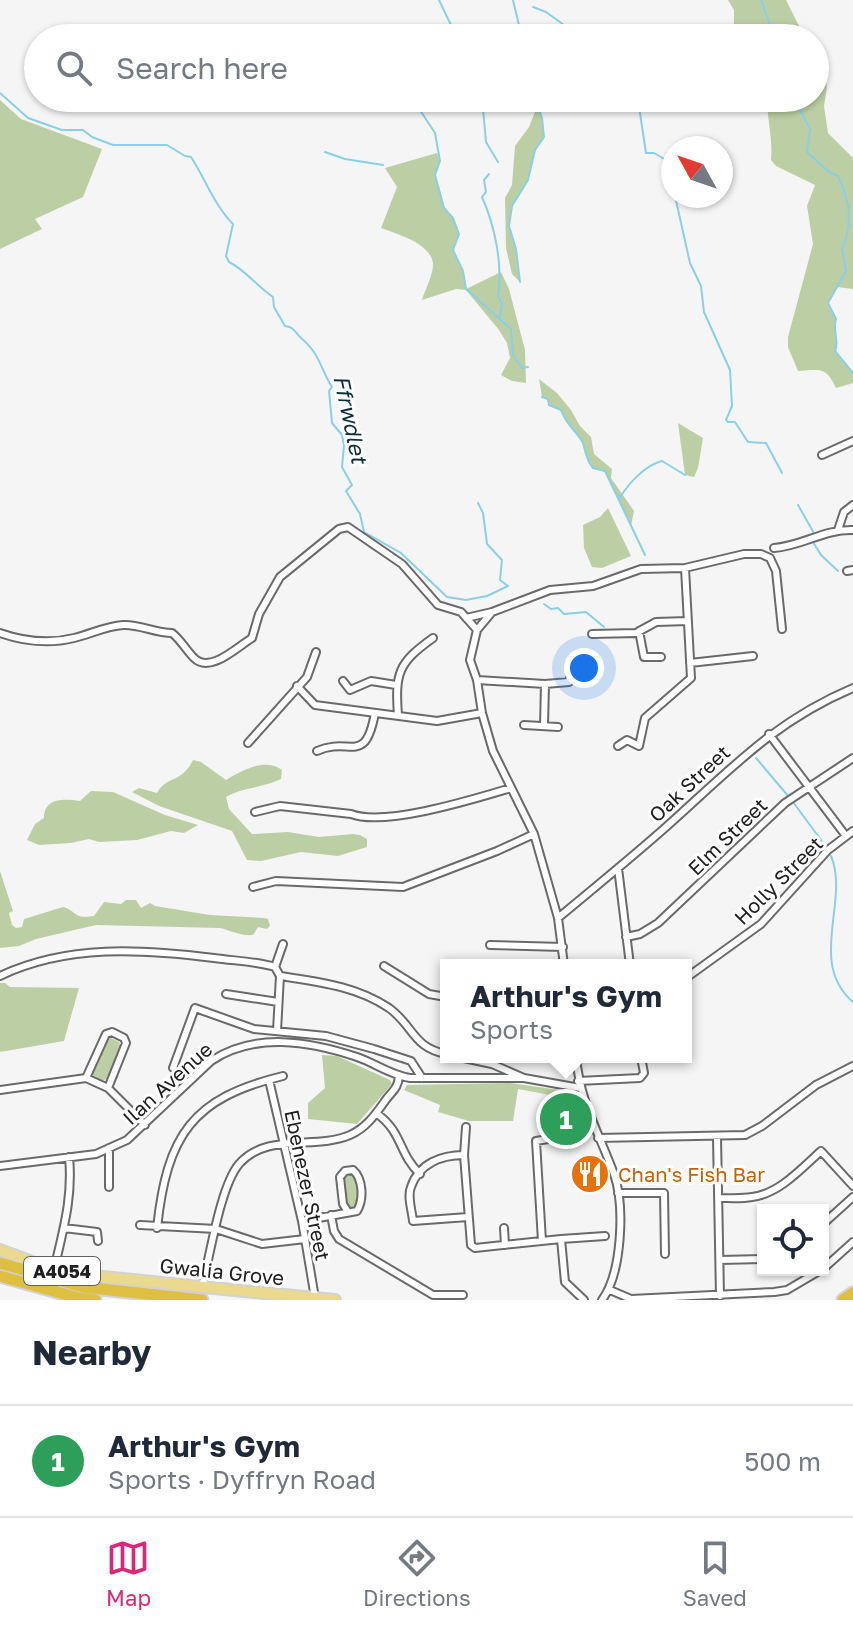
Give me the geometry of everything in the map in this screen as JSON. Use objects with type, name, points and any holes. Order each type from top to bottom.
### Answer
[{"type":"highway","points":[[0,1263],[83,1287],[202,1300]]},
{"type":"highway","points":[[0,1276],[95,1300]]},
{"type":"highway","points":[[843,1300],[853,1293]]},
{"type":"main road","name":"A4054","points":[[0,1250],[54,1270]]},
{"type":"main road","name":"Gwalia Grove","points":[[54,1270],[315,1298]]},
{"type":"main road","name":"A4054","points":[[315,1298],[335,1300]]},
{"type":"street","points":[[822,455],[853,441]]},
{"type":"street","points":[[838,530],[844,512],[853,505]]},
{"type":"street","points":[[0,633],[19,639],[50,641],[124,625],[172,633],[196,660],[213,663],[252,638],[259,614],[280,577],[339,529],[348,527],[402,564],[438,605],[461,612],[477,630]]},
{"type":"street","points":[[774,548],[798,545],[838,530],[853,530]]},
{"type":"street","points":[[466,618],[492,612],[550,590],[593,586],[641,569],[685,568],[744,554],[761,554],[770,558],[776,571],[782,629]]},
{"type":"street","points":[[618,746],[627,740],[639,746],[645,718],[691,678],[685,568]]},
{"type":"street","points":[[492,612],[477,630],[470,660],[493,751],[534,834],[558,918],[564,959]]},
{"type":"street","points":[[592,634],[639,631],[656,622],[688,621]]},
{"type":"street","points":[[639,631],[644,657],[661,657]]},
{"type":"street","points":[[398,715],[396,685],[400,670],[408,656],[429,638]]},
{"type":"street","points":[[248,743],[307,677],[316,652]]},
{"type":"street","points":[[690,663],[753,656]]},
{"type":"street","points":[[477,680],[545,684],[569,682],[571,673]]},
{"type":"street","points":[[343,681],[350,690],[371,681],[396,685]]},
{"type":"street","points":[[544,726],[545,684]]},
{"type":"street","points":[[297,686],[315,705],[437,721],[482,713]]},
{"type":"street","name":"Oak Street","points":[[558,918],[769,734],[809,707],[853,688]]},
{"type":"street","points":[[317,751],[327,746],[344,748],[366,742],[371,735],[375,713]]},
{"type":"street","points":[[524,725],[558,727]]},
{"type":"street","points":[[244,729],[253,736]]},
{"type":"street","points":[[769,734],[808,786],[850,834]]},
{"type":"street","name":"Elm Street","points":[[626,937],[640,934],[658,923],[785,803],[853,758]]},
{"type":"street","points":[[255,812],[280,806],[361,817],[390,816],[511,788]]},
{"type":"street","points":[[253,887],[276,881],[403,887],[534,834]]},
{"type":"street","name":"Holly Street","points":[[692,974],[761,924],[828,850],[850,834]]},
{"type":"street","points":[[618,868],[629,959]]},
{"type":"street","points":[[277,1031],[280,976],[275,967],[283,944]]},
{"type":"street","points":[[490,945],[563,947]]},
{"type":"street","points":[[0,976],[61,957],[103,951],[146,950],[275,967]]},
{"type":"street","points":[[384,966],[429,994],[440,996]]},
{"type":"street","points":[[280,976],[332,984],[366,995],[399,1017],[425,1048],[440,1052]]},
{"type":"street","points":[[226,994],[278,1002]]},
{"type":"street","points":[[173,1068],[195,1008],[254,1029],[326,1036],[411,1061],[422,1078]]},
{"type":"street","points":[[86,1078],[106,1034],[112,1032],[124,1038],[126,1043],[108,1088]]},
{"type":"street","name":"Ilan Avenue","points":[[0,1166],[96,1154],[127,1140],[211,1061],[248,1044],[278,1042],[332,1051],[359,1058],[399,1076],[524,1078]]},
{"type":"street","points":[[487,1063],[524,1078],[579,1084],[640,1078],[644,1073],[642,1063]]},
{"type":"street","points":[[577,1063],[579,1084],[615,1176],[618,1193],[615,1276],[602,1300]]},
{"type":"street","points":[[598,1138],[738,1137],[753,1132],[808,1090],[852,1068]]},
{"type":"street","points":[[157,1228],[161,1192],[172,1157],[196,1116],[236,1089],[283,1076]]},
{"type":"street","points":[[202,1287],[227,1185],[238,1165],[255,1151],[284,1143],[350,1135],[367,1125],[398,1087],[399,1076]]},
{"type":"street","points":[[0,1090],[86,1078],[108,1088],[145,1125]]},
{"type":"street","name":"Ebenezer Street","points":[[269,1080],[302,1221],[315,1298]]},
{"type":"street","points":[[376,1113],[398,1134],[408,1162],[420,1174]]},
{"type":"street","points":[[466,1127],[464,1155],[471,1245],[475,1248],[605,1236]]},
{"type":"street","points":[[717,1137],[720,1296]]},
{"type":"street","points":[[542,1241],[536,1141],[548,1139]]},
{"type":"street","points":[[109,1148],[109,1187]]},
{"type":"street","points":[[719,1198],[754,1197],[767,1193],[788,1180],[821,1151],[853,1186]]},
{"type":"street","points":[[464,1155],[440,1156],[431,1162],[410,1188],[413,1221],[468,1217]]},
{"type":"street","points":[[54,1270],[71,1186],[69,1157]]},
{"type":"street","points":[[302,1221],[357,1211],[362,1202],[359,1175],[353,1170],[345,1171],[340,1177],[343,1204],[348,1212]]},
{"type":"street","points":[[618,1193],[664,1193],[665,1254]]},
{"type":"street","points":[[829,1219],[853,1197]]},
{"type":"street","points":[[331,1215],[336,1236],[366,1255],[433,1295],[463,1295]]},
{"type":"street","points":[[140,1225],[216,1229],[262,1244],[305,1239]]},
{"type":"street","points":[[64,1228],[97,1232],[98,1241]]},
{"type":"street","points":[[504,1228],[505,1245]]},
{"type":"street","points":[[561,1239],[565,1282],[584,1300]]},
{"type":"street","points":[[829,1263],[853,1242]]},
{"type":"street","points":[[720,1260],[757,1259]]},
{"type":"street","points":[[610,1290],[631,1299],[720,1296],[787,1290],[810,1276]]},
{"type":"green space","points":[[728,0],[786,0],[798,24],[734,24],[734,10]]},
{"type":"green space","points":[[0,100],[21,119],[102,149],[83,197],[35,219],[42,229],[0,249]]},
{"type":"green space","points":[[535,112],[539,112],[544,137],[535,151],[528,180],[512,206],[509,226],[516,249],[520,282],[512,274],[506,248],[505,198],[512,185],[515,146],[529,127]]},
{"type":"green space","points":[[768,112],[825,112],[828,133],[853,158],[853,289],[837,287],[828,303],[836,319],[835,352],[853,373],[853,383],[836,388],[822,371],[798,371],[788,347],[813,244],[807,206],[815,185],[776,166],[771,160]]},
{"type":"green space","points":[[437,153],[440,161],[435,175],[444,208],[453,218],[459,234],[453,250],[463,271],[466,289],[501,272],[509,289],[525,350],[526,383],[501,375],[510,358],[507,343],[466,290],[456,289],[422,300],[432,272],[431,256],[412,240],[381,228],[397,187],[385,168]]},
{"type":"green space","points":[[539,379],[557,393],[571,410],[591,437],[594,454],[612,469],[611,478],[634,511],[631,526],[605,472],[593,468],[581,439],[561,410],[549,405],[548,399],[542,397]]},
{"type":"green space","points":[[678,423],[703,438],[694,477],[685,475]]},
{"type":"green space","points":[[608,508],[631,556],[602,568],[592,567],[584,548],[583,525],[600,517]]},
{"type":"green space","points":[[193,760],[201,762],[226,780],[261,765],[282,770],[281,779],[226,797],[229,809],[252,834],[288,832],[319,837],[353,834],[367,839],[367,847],[338,856],[301,852],[261,861],[247,860],[232,831],[159,806],[132,792],[139,788],[157,793],[165,784],[184,773]]},
{"type":"green space","points":[[91,791],[113,792],[165,815],[198,825],[184,833],[171,831],[137,840],[99,842],[89,839],[39,845],[27,840],[51,803],[80,801]]},
{"type":"green space","points":[[0,871],[13,911],[9,913],[12,925],[16,928],[22,927],[24,919],[63,907],[87,917],[94,916],[104,902],[121,904],[126,900],[136,900],[141,908],[150,903],[210,915],[264,918],[268,919],[270,926],[267,929],[258,927],[253,935],[248,935],[220,928],[96,925],[19,946],[0,948]]},
{"type":"green space","points":[[0,983],[10,987],[79,988],[64,1041],[0,1052]]},
{"type":"green space","points":[[111,1038],[121,1046],[108,1078],[101,1082],[93,1079],[92,1071],[106,1040]]},
{"type":"green space","points":[[322,1055],[337,1056],[390,1080],[392,1084],[357,1124],[308,1119],[308,1103],[325,1088]]},
{"type":"green space","points":[[510,1083],[573,1092],[576,1096],[575,1099],[551,1099],[550,1095],[518,1089],[513,1121],[469,1121],[438,1112],[440,1105],[404,1090],[407,1085]]},
{"type":"green space","points":[[349,1173],[357,1176],[359,1204],[352,1209],[346,1203],[342,1181]]},
{"type":"waterway","points":[[439,0],[451,24]]},
{"type":"waterway","points":[[513,0],[519,24]]},
{"type":"waterway","points":[[761,0],[770,24]]},
{"type":"waterway","points":[[533,7],[563,24]]},
{"type":"waterway","name":"Ffrwdlet","points":[[0,93],[28,118],[62,130],[83,130],[113,145],[167,145],[191,157],[215,201],[233,224],[226,256],[229,262],[273,297],[274,307],[285,326],[294,330],[312,349],[332,387],[329,391],[332,423],[342,435],[342,467],[352,485],[346,491],[360,514],[364,532],[401,553],[447,597],[466,600],[487,596],[508,586],[500,580],[502,560],[487,544],[483,513],[478,503]]},
{"type":"waterway","points":[[421,112],[435,133],[440,161],[435,175],[444,208],[453,218],[459,234],[453,250],[463,271],[466,289],[511,329],[513,355],[522,368],[528,367]]},
{"type":"waterway","points":[[483,112],[486,142],[498,162]]},
{"type":"waterway","points":[[520,282],[516,249],[509,226],[512,206],[528,180],[535,150],[544,137],[540,112]]},
{"type":"waterway","points":[[640,112],[646,153],[661,157]]},
{"type":"waterway","points":[[801,112],[810,129],[807,152],[838,176],[847,203],[849,222],[842,249],[846,271],[828,303],[836,319],[835,351],[853,373]]},
{"type":"waterway","points":[[325,152],[345,159],[383,165]]},
{"type":"waterway","points":[[489,174],[484,180],[486,192],[482,197],[497,246],[498,297],[502,303],[500,317]]},
{"type":"waterway","points":[[678,208],[690,263],[701,286],[704,312],[730,370],[732,406],[726,420],[735,422],[748,442],[766,443],[782,473]]},
{"type":"waterway","points":[[542,397],[548,399],[549,405],[561,410],[581,439],[593,468],[605,471],[645,555]]},
{"type":"waterway","points":[[619,499],[638,476],[656,463],[662,461],[685,475]]},
{"type":"waterway","points":[[798,505],[815,535]]},
{"type":"waterway","points":[[813,542],[821,555],[838,571]]},
{"type":"waterway","name":"Ffrwdlet","points":[[544,604],[551,609],[558,608],[564,614],[586,612],[604,627]]},
{"type":"waterway","points":[[756,758],[789,797]]},
{"type":"waterway","points":[[793,802],[824,844]]},
{"type":"waterway","points":[[831,856],[836,874],[831,950],[833,969],[840,986],[853,1002]]},
{"type":"place","name":"Arthur's Gym","points":[[566,1119]]},
{"type":"place","name":"Chan's Fish Bar","points":[[590,1174]]}]
